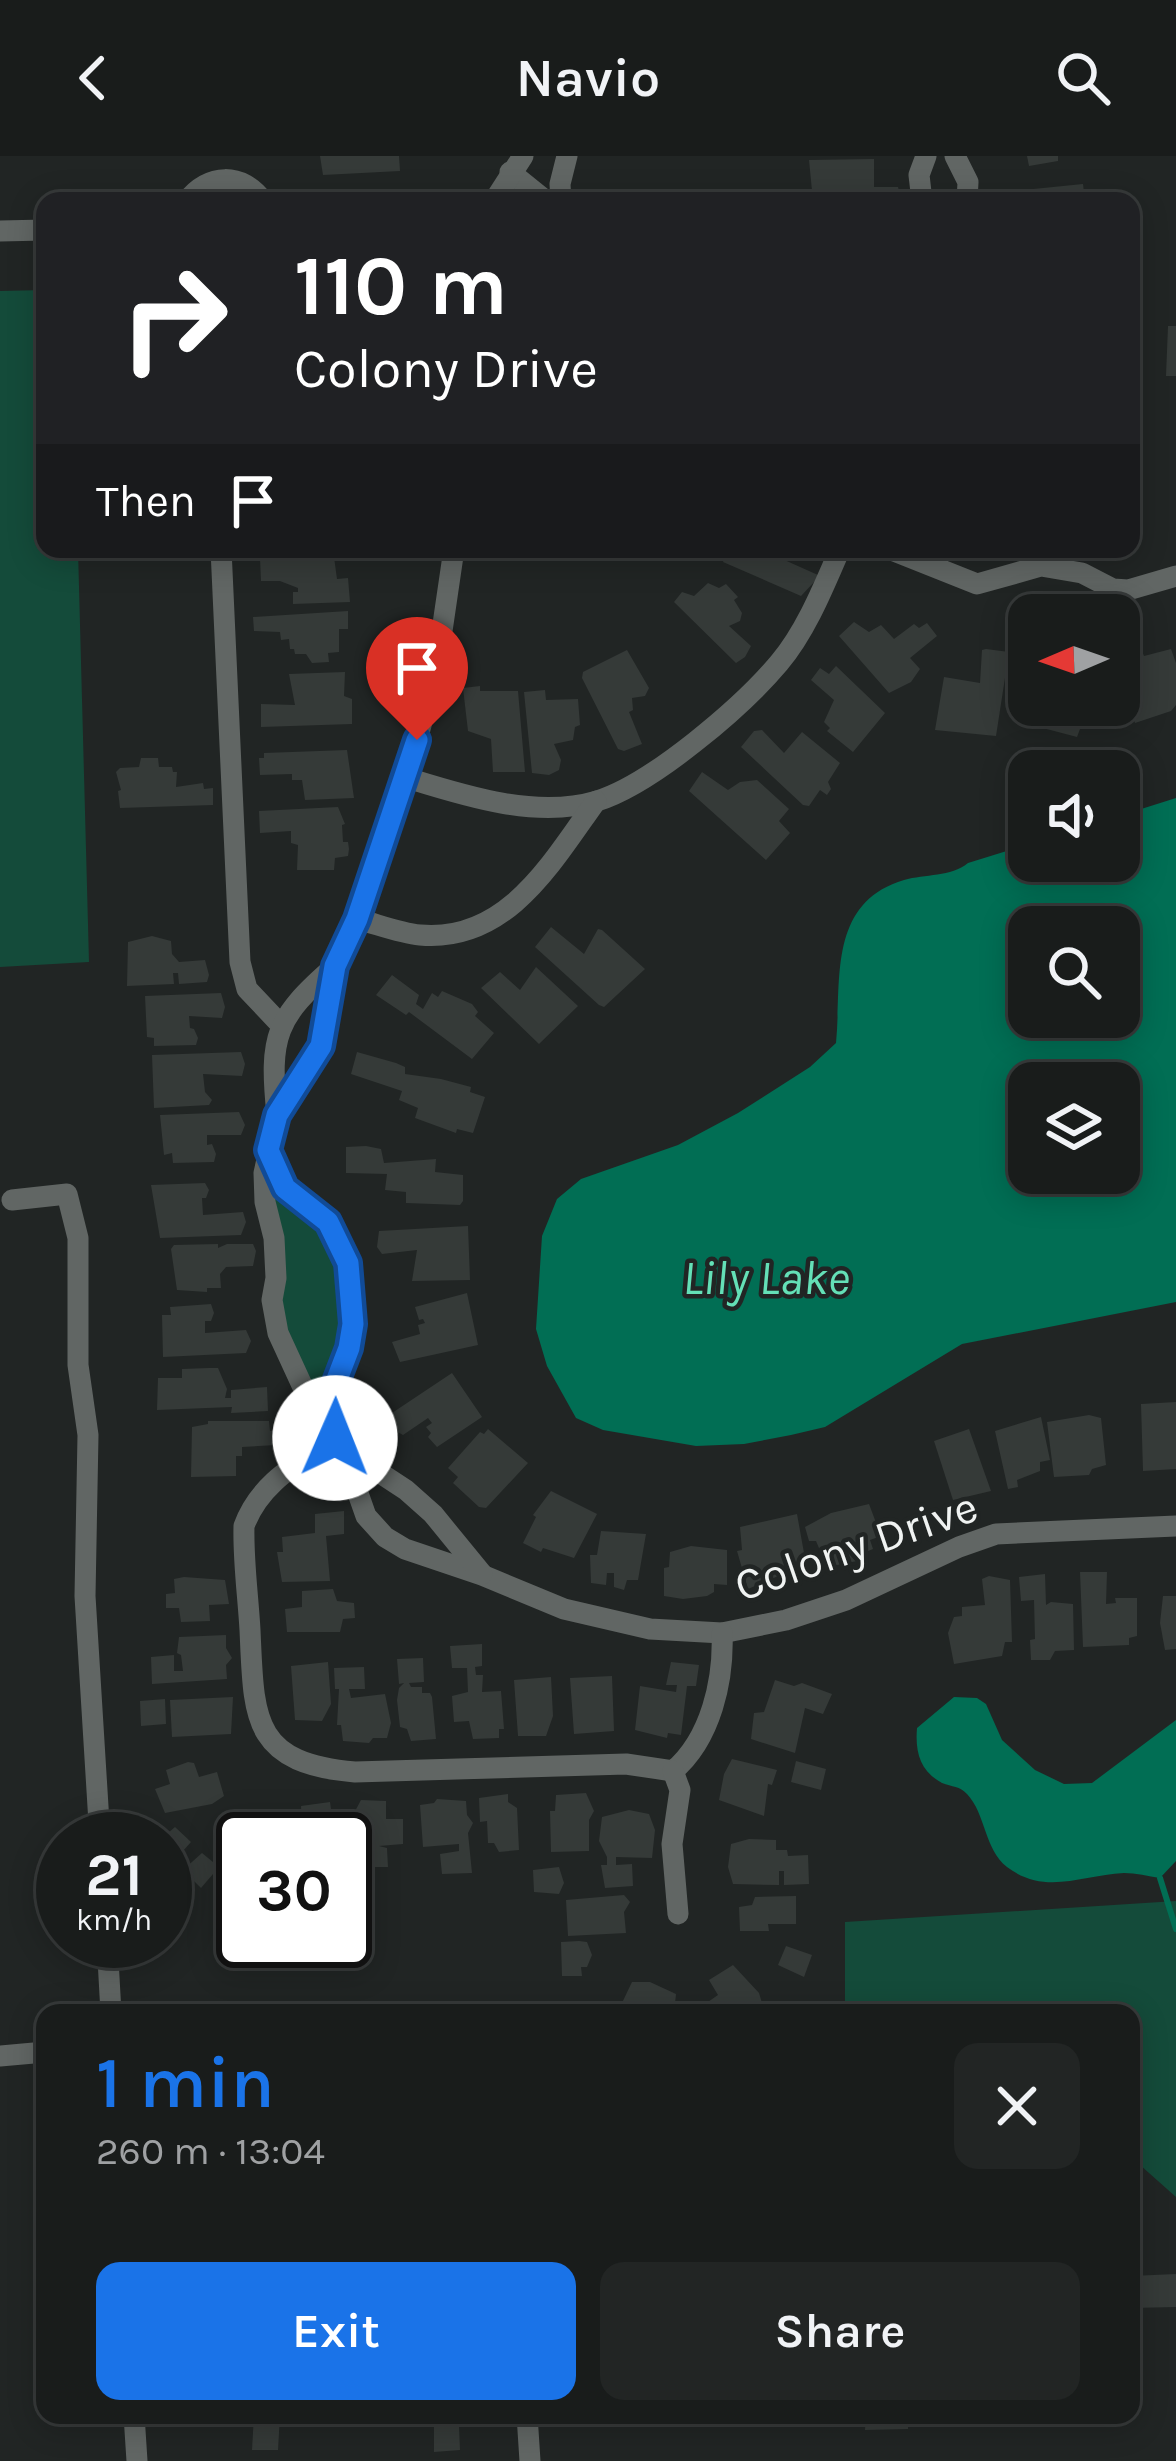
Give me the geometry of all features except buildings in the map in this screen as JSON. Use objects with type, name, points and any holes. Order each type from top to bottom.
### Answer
[{"type":"street","points":[[560,192],[568,156]]},
{"type":"street","points":[[921,192],[919,175],[926,156]]},
{"type":"street","points":[[955,156],[968,182],[967,192]]},
{"type":"street","points":[[500,192],[517,164],[539,192]]},
{"type":"street","points":[[197,192],[224,167],[254,192]]},
{"type":"street","points":[[0,231],[36,230]]},
{"type":"street","points":[[221,558],[240,962],[248,989],[281,1024]]},
{"type":"street","name":"Colony Drive","points":[[277,1115],[321,1046],[335,966],[357,919],[407,778],[437,664],[453,558]]},
{"type":"street","points":[[407,778],[478,800],[532,807],[596,801],[652,772],[750,694],[782,659],[835,558]]},
{"type":"street","points":[[912,558],[977,584],[1041,566],[1082,573],[1113,589],[1128,590],[1176,577]]},
{"type":"street","points":[[357,919],[419,935],[458,934],[499,918],[525,894],[596,801]]},
{"type":"street","name":"Colony Drive","points":[[335,966],[301,996],[281,1024],[273,1050],[277,1115],[268,1150],[265,1202],[274,1238],[272,1300],[278,1333],[307,1396],[335,1435],[366,1516],[385,1537],[564,1610],[650,1629],[722,1633],[786,1620],[846,1600],[996,1534],[1176,1526]]},
{"type":"street","points":[[268,1150],[285,1188],[328,1222],[348,1263],[353,1324],[331,1395],[335,1435],[433,1514],[482,1575]]},
{"type":"street","points":[[12,1201],[67,1194],[78,1238],[78,1365],[88,1435],[85,1596],[98,1812]]},
{"type":"street","points":[[335,1435],[273,1480],[252,1505],[244,1526],[251,1690],[255,1715],[273,1749],[312,1768],[355,1772],[626,1764],[673,1771],[689,1758],[708,1718],[724,1671],[722,1633]]},
{"type":"street","points":[[673,1771],[680,1790],[672,1844],[678,1914]]},
{"type":"street","points":[[108,1968],[110,2004]]},
{"type":"street","points":[[0,2056],[36,2053]]},
{"type":"street","points":[[135,2424],[137,2461]]},
{"type":"street","points":[[528,2424],[530,2461]]},
{"type":"shaded area","points":[[36,290],[36,558],[78,558],[89,962],[0,967],[0,291]]},
{"type":"shaded area","points":[[276,1190],[320,1228],[344,1278],[347,1327],[326,1392],[313,1394],[286,1334],[270,1196]]},
{"type":"shaded area","points":[[1176,1901],[1176,2197],[1140,2165],[1140,2004],[845,2004],[845,1922]]},
{"type":"water","name":"Lily Lake","points":[[1176,798],[1176,1302],[962,1344],[825,1427],[791,1435],[696,1446],[603,1430],[576,1418],[547,1366],[536,1329],[542,1236],[557,1199],[581,1179],[678,1145],[810,1067],[836,1043],[843,947],[862,906],[879,891],[904,880],[954,871],[1008,851],[1008,882],[1140,882],[1140,809]]},
{"type":"water","points":[[954,1697],[977,1698],[986,1704],[1002,1740],[1035,1770],[1064,1784],[1092,1783],[1176,1720],[1176,1861],[1160,1878],[1124,1873],[1064,1882],[1035,1880],[1007,1867],[994,1851],[967,1794],[935,1778],[918,1753],[917,1728]]},
{"type":"waterway","points":[[1160,1878],[1176,1929]]},
{"type":"route","points":[[335,1438],[328,1420],[331,1395],[353,1324],[348,1263],[328,1222],[285,1188],[268,1150],[277,1115],[321,1046],[335,966],[357,919],[417,740]]}]
